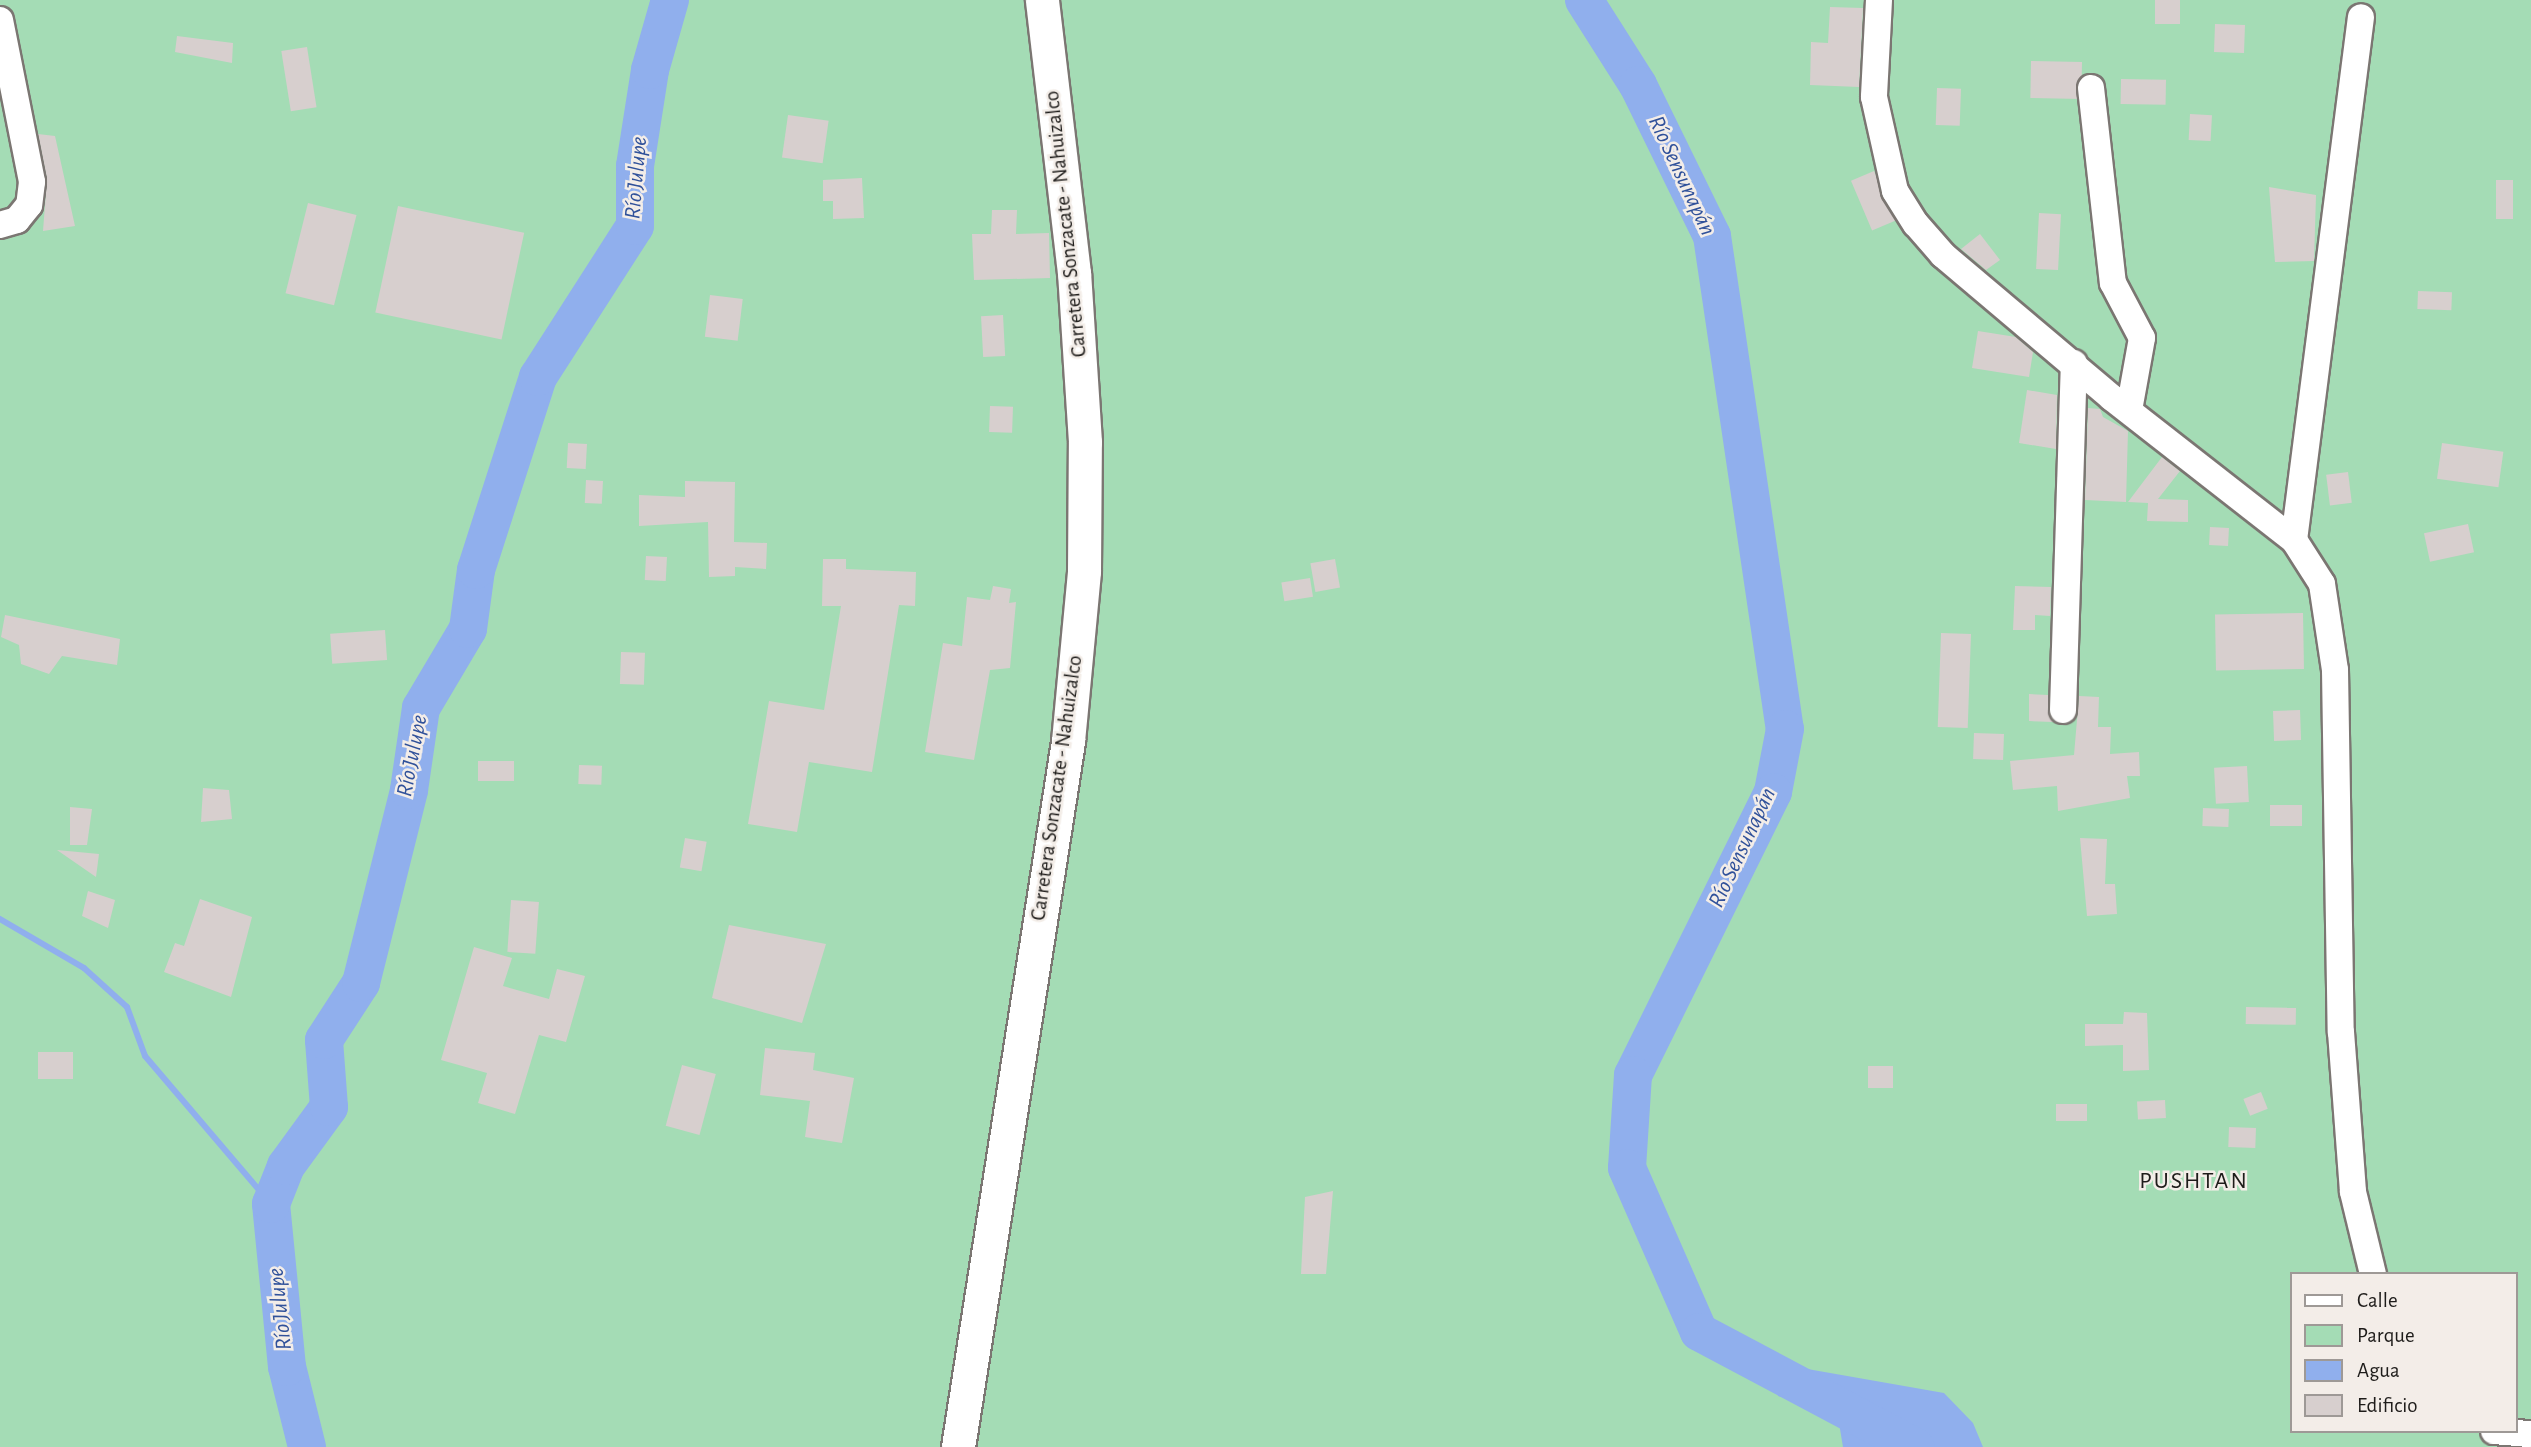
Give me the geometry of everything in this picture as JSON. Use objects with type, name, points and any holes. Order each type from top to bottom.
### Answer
[{"type":"street","name":"Carretera Sonzacate - Nahuizalco","points":[[958,1447],[1068,741],[1084,571],[1085,442],[1074,273],[1042,0]]},
{"type":"street","points":[[1879,0],[1874,97],[1895,191],[1943,255],[2129,410],[2294,540],[2322,584],[2332,622],[2341,1032],[2353,1192],[2373,1272]]},
{"type":"street","points":[[2294,540],[2361,17]]},
{"type":"street","points":[[0,20],[32,182],[29,205],[17,220],[0,225]]},
{"type":"street","points":[[2091,88],[2113,283],[2142,338],[2129,410]]},
{"type":"street","points":[[2063,710],[2074,363]]},
{"type":"green space","points":[[0,0],[2531,0],[2531,1447],[0,1447]]},
{"type":"water","points":[[1796,1367],[1944,1393],[1973,1423],[1983,1447],[1843,1447],[1839,1423],[1822,1409],[1778,1396],[1776,1386]]},
{"type":"building","points":[[2155,0],[2180,0],[2180,24],[2155,24]]},
{"type":"building","points":[[1830,7],[1863,8],[1859,87],[1810,85],[1811,42],[1828,43]]},
{"type":"building","points":[[2215,24],[2245,25],[2244,53],[2214,52]]},
{"type":"building","points":[[177,36],[233,43],[232,63],[175,52]]},
{"type":"building","points":[[307,47],[317,107],[291,111],[281,51]]},
{"type":"building","points":[[2031,61],[2082,62],[2081,99],[2030,98]]},
{"type":"building","points":[[2121,79],[2166,80],[2166,105],[2121,104]]},
{"type":"building","points":[[1937,88],[1961,89],[1960,126],[1936,125]]},
{"type":"building","points":[[2190,114],[2212,115],[2211,141],[2189,140]]},
{"type":"building","points":[[788,115],[829,121],[823,163],[782,158]]},
{"type":"building","points":[[38,134],[55,136],[75,226],[43,231],[47,179]]},
{"type":"building","points":[[1874,171],[1895,221],[1872,230],[1851,181]]},
{"type":"building","points":[[862,178],[864,218],[833,219],[833,201],[823,201],[823,180]]},
{"type":"building","points":[[2496,180],[2513,180],[2513,219],[2496,219]]},
{"type":"building","points":[[2269,187],[2316,195],[2314,261],[2275,262]]},
{"type":"building","points":[[308,203],[357,215],[334,305],[286,293]]},
{"type":"building","points":[[398,206],[524,233],[502,339],[375,313]]},
{"type":"building","points":[[992,210],[1017,210],[1016,234],[1049,233],[1050,278],[974,280],[972,234],[991,234]]},
{"type":"building","points":[[2039,213],[2061,214],[2058,270],[2036,269]]},
{"type":"building","points":[[1980,234],[2000,260],[1986,270],[1961,249]]},
{"type":"building","points":[[2418,291],[2452,292],[2451,310],[2417,309]]},
{"type":"building","points":[[710,295],[743,299],[738,341],[705,337]]},
{"type":"building","points":[[1003,315],[1005,356],[983,357],[981,316]]},
{"type":"building","points":[[1978,331],[2016,337],[2033,352],[2029,377],[1972,368]]},
{"type":"building","points":[[2027,390],[2057,395],[2056,449],[2019,443]]},
{"type":"building","points":[[990,406],[1013,407],[1012,433],[989,432]]},
{"type":"building","points":[[2088,408],[2100,409],[2103,417],[2128,431],[2126,502],[2085,500]]},
{"type":"building","points":[[568,443],[587,444],[586,469],[567,468]]},
{"type":"building","points":[[2442,443],[2503,452],[2498,487],[2437,479]]},
{"type":"building","points":[[2162,457],[2180,471],[2158,499],[2188,500],[2188,522],[2147,521],[2148,503],[2128,502]]},
{"type":"building","points":[[2348,472],[2352,503],[2330,505],[2326,475]]},
{"type":"building","points":[[586,480],[603,481],[602,504],[585,503]]},
{"type":"building","points":[[685,481],[735,482],[734,542],[767,543],[766,569],[735,567],[735,576],[709,577],[708,522],[639,526],[639,495],[685,497]]},
{"type":"building","points":[[2468,524],[2474,552],[2430,562],[2424,533]]},
{"type":"building","points":[[2210,527],[2229,528],[2228,546],[2209,545]]},
{"type":"building","points":[[646,556],[667,557],[666,581],[645,580]]},
{"type":"building","points":[[823,559],[846,559],[846,569],[916,572],[915,606],[899,605],[872,772],[809,762],[797,832],[748,824],[769,701],[824,710],[841,606],[822,606]]},
{"type":"building","points":[[1335,559],[1340,588],[1315,592],[1310,563]]},
{"type":"building","points":[[1310,578],[1313,597],[1284,601],[1281,583]]},
{"type":"building","points":[[993,586],[1011,589],[1009,603],[1016,602],[1010,668],[990,670],[974,760],[925,752],[943,643],[962,646],[967,597],[990,600]]},
{"type":"building","points":[[2015,586],[2051,587],[2050,616],[2035,615],[2035,630],[2013,630]]},
{"type":"building","points":[[2303,613],[2304,669],[2216,671],[2215,615]]},
{"type":"building","points":[[5,615],[120,639],[117,665],[62,656],[49,674],[21,664],[19,645],[1,637]]},
{"type":"building","points":[[385,630],[387,660],[332,664],[330,634]]},
{"type":"building","points":[[1941,633],[1971,634],[1968,728],[1938,727]]},
{"type":"building","points":[[621,652],[645,653],[644,685],[620,684]]},
{"type":"building","points":[[2029,694],[2048,695],[2053,722],[2029,721]]},
{"type":"building","points":[[2079,696],[2099,697],[2098,727],[2111,727],[2110,754],[2139,752],[2140,776],[2127,776],[2130,798],[2058,811],[2057,786],[2013,790],[2010,761],[2074,755]]},
{"type":"building","points":[[2300,710],[2301,740],[2274,741],[2273,711]]},
{"type":"building","points":[[1974,733],[2004,734],[2003,760],[1973,759]]},
{"type":"building","points":[[478,761],[514,761],[514,781],[478,781]]},
{"type":"building","points":[[579,765],[602,766],[601,785],[578,784]]},
{"type":"building","points":[[2247,766],[2249,802],[2216,804],[2214,768]]},
{"type":"building","points":[[203,788],[229,790],[232,819],[201,822]]},
{"type":"building","points":[[2270,805],[2302,805],[2302,826],[2270,826]]},
{"type":"building","points":[[70,807],[92,809],[87,845],[70,845]]},
{"type":"building","points":[[2203,808],[2229,809],[2228,827],[2202,826]]},
{"type":"building","points":[[685,838],[707,842],[701,871],[680,868]]},
{"type":"building","points":[[2080,838],[2107,839],[2105,884],[2115,884],[2117,914],[2087,916]]},
{"type":"building","points":[[57,850],[99,854],[96,877]]},
{"type":"building","points":[[88,891],[115,900],[108,928],[82,916]]},
{"type":"building","points":[[200,899],[252,917],[231,997],[164,972],[175,943],[184,946]]},
{"type":"building","points":[[511,900],[539,902],[535,954],[507,952]]},
{"type":"building","points":[[729,925],[826,944],[802,1023],[712,998]]},
{"type":"building","points":[[474,947],[512,958],[503,986],[549,999],[557,969],[585,976],[566,1042],[539,1035],[515,1114],[478,1103],[487,1073],[441,1060]]},
{"type":"building","points":[[2246,1007],[2296,1008],[2296,1025],[2246,1024]]},
{"type":"building","points":[[2124,1012],[2147,1013],[2149,1070],[2123,1071],[2123,1045],[2085,1046],[2085,1024],[2123,1024]]},
{"type":"building","points":[[765,1048],[815,1053],[813,1070],[854,1078],[842,1143],[805,1137],[810,1101],[760,1095]]},
{"type":"building","points":[[38,1052],[73,1052],[73,1079],[38,1079]]},
{"type":"building","points":[[682,1065],[716,1074],[700,1135],[666,1126]]},
{"type":"building","points":[[1868,1066],[1893,1066],[1893,1088],[1868,1088]]},
{"type":"building","points":[[2261,1092],[2268,1109],[2250,1116],[2243,1099]]},
{"type":"building","points":[[2165,1100],[2166,1118],[2138,1119],[2137,1101]]},
{"type":"building","points":[[2056,1104],[2087,1104],[2087,1121],[2056,1121]]},
{"type":"building","points":[[2229,1127],[2256,1128],[2255,1148],[2228,1147]]},
{"type":"building","points":[[1333,1191],[1326,1274],[1301,1274],[1305,1197]]},
{"type":"waterway","name":"Río Julupe","points":[[307,1447],[287,1367],[271,1204],[286,1166],[329,1107],[324,1040],[361,983],[409,790],[421,708],[468,629],[476,570],[538,377],[635,226],[635,166],[650,70],[670,0]]},
{"type":"waterway","name":"Río Sensunapán","points":[[1584,0],[1638,85],[1712,236],[1785,729],[1773,792],[1633,1075],[1627,1168],[1699,1332],[1915,1447]]},
{"type":"waterway","points":[[0,919],[84,968],[127,1007],[145,1056],[271,1204]]},
{"type":"district","name":"PUSHTAN","points":[[2194,1182]]}]
